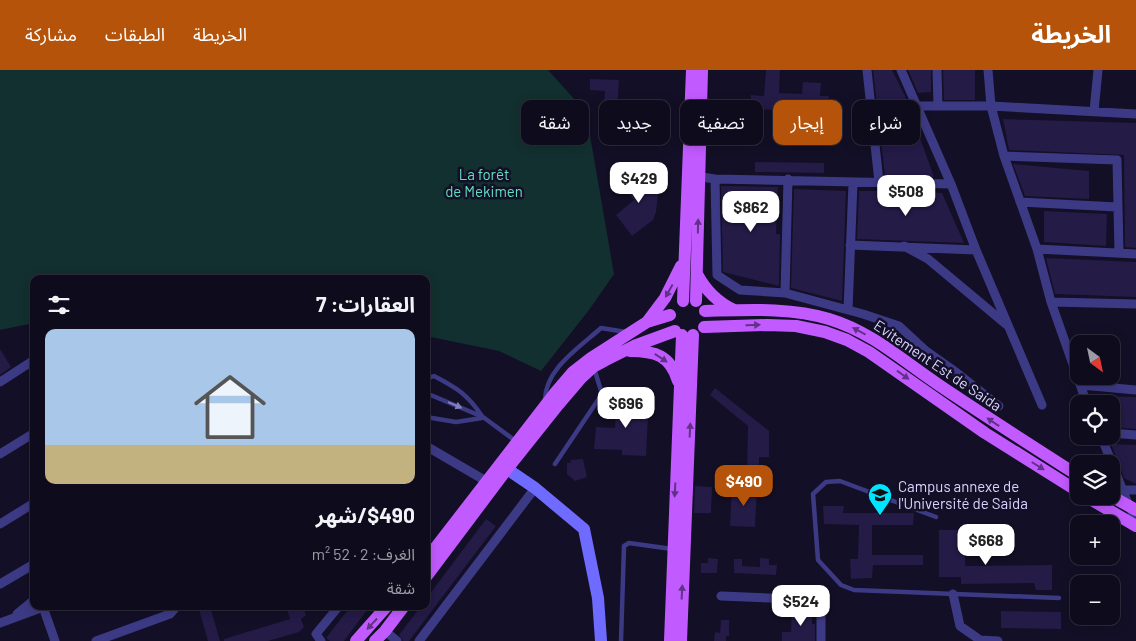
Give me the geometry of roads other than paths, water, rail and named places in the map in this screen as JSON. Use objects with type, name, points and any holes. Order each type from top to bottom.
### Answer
[{"type":"main road","points":[[430,553],[486,481],[593,367],[634,346],[700,332],[704,327],[706,320],[700,306],[697,274],[693,176],[692,70]]},
{"type":"main road","points":[[682,301],[684,256],[702,70]]},
{"type":"main road","points":[[647,322],[669,291],[684,256]]},
{"type":"main road","points":[[697,274],[708,292],[716,300],[734,310]]},
{"type":"main road","points":[[684,334],[671,325],[670,315],[676,305],[682,301],[700,306]]},
{"type":"main road","name":"Evitement Est de Saida","points":[[700,306],[734,310],[798,313],[828,318],[853,328],[877,341],[993,421],[1070,470]]},
{"type":"main road","points":[[430,572],[507,469],[545,405],[573,372],[591,358],[647,322],[670,315]]},
{"type":"main road","points":[[704,327],[796,326],[825,332],[847,340],[869,352],[985,433],[1070,486]]},
{"type":"main road","points":[[670,641],[672,549],[684,334]]},
{"type":"main road","points":[[681,641],[684,334]]},
{"type":"main road","points":[[626,351],[647,351],[665,359],[674,369],[680,388]]},
{"type":"main road","points":[[1120,496],[1132,508]]},
{"type":"main road","points":[[1100,505],[1136,526]]},
{"type":"main road","points":[[356,641],[383,610]]},
{"type":"main road","points":[[375,641],[401,610]]},
{"type":"street","points":[[867,70],[879,182]]},
{"type":"street","points":[[901,70],[915,100]]},
{"type":"street","points":[[937,70],[938,106]]},
{"type":"street","points":[[988,70],[991,106],[1004,156],[1037,249],[1051,302],[1070,355]]},
{"type":"street","points":[[1094,111],[1098,70]]},
{"type":"street","points":[[920,106],[991,106],[1136,114]]},
{"type":"street","points":[[920,111],[976,250],[1042,405]]},
{"type":"street","points":[[1004,156],[1117,160],[1119,253]]},
{"type":"street","points":[[693,176],[715,179],[788,179],[853,183],[951,184]]},
{"type":"street","points":[[715,179],[717,275],[740,290],[785,293],[899,326],[926,351],[999,406]]},
{"type":"street","points":[[785,293],[788,179]]},
{"type":"street","points":[[848,310],[853,183]]},
{"type":"street","points":[[1020,202],[1117,207]]},
{"type":"street","points":[[850,245],[976,250]]},
{"type":"street","points":[[904,246],[928,259],[1009,327]]},
{"type":"street","points":[[1037,249],[1136,254]]},
{"type":"street","points":[[1051,302],[1136,304]]},
{"type":"street","points":[[0,382],[30,363]]},
{"type":"street","points":[[1084,395],[1081,385],[1136,390]]},
{"type":"street","points":[[1120,434],[1136,434]]},
{"type":"street","points":[[0,454],[30,435]]},
{"type":"street","points":[[430,448],[486,481]]},
{"type":"street","points":[[507,469],[535,488],[584,528],[598,598],[601,641]]},
{"type":"street","points":[[419,641],[535,488]]},
{"type":"street","points":[[1120,493],[1136,490]]},
{"type":"street","points":[[0,524],[30,505]]},
{"type":"street","points":[[1132,508],[1136,520]]},
{"type":"street","points":[[0,584],[30,566]]},
{"type":"street","points":[[953,594],[960,626],[979,640],[998,641]]},
{"type":"street","points":[[721,596],[822,600],[821,641]]},
{"type":"street","points":[[12,618],[30,603]]},
{"type":"street","points":[[0,623],[35,610]]},
{"type":"street","points":[[45,610],[55,641]]},
{"type":"street","points":[[96,641],[170,614],[174,610]]},
{"type":"street","points":[[321,641],[316,634],[335,610]]},
{"type":"street","points":[[385,631],[397,641]]},
{"type":"lane","points":[[545,405],[545,390],[549,380],[566,358],[601,328],[630,332]]},
{"type":"lane","points":[[555,464],[602,394],[593,367]]},
{"type":"lane","points":[[430,378],[434,376],[460,389],[483,417]]},
{"type":"lane","points":[[430,395],[483,417],[520,445]]},
{"type":"lane","points":[[430,418],[456,422],[483,417]]},
{"type":"lane","points":[[936,517],[840,481],[826,482],[813,494],[818,560],[841,585],[854,590],[1059,598]]},
{"type":"lane","points":[[621,641],[624,546],[629,543],[672,549]]},
{"type":"place","name":"Campus annexe de l'Université de Saida","points":[[880,516]]},
{"type":"park label","name":"La forêt de Mekimen","points":[[484,182]]}]
